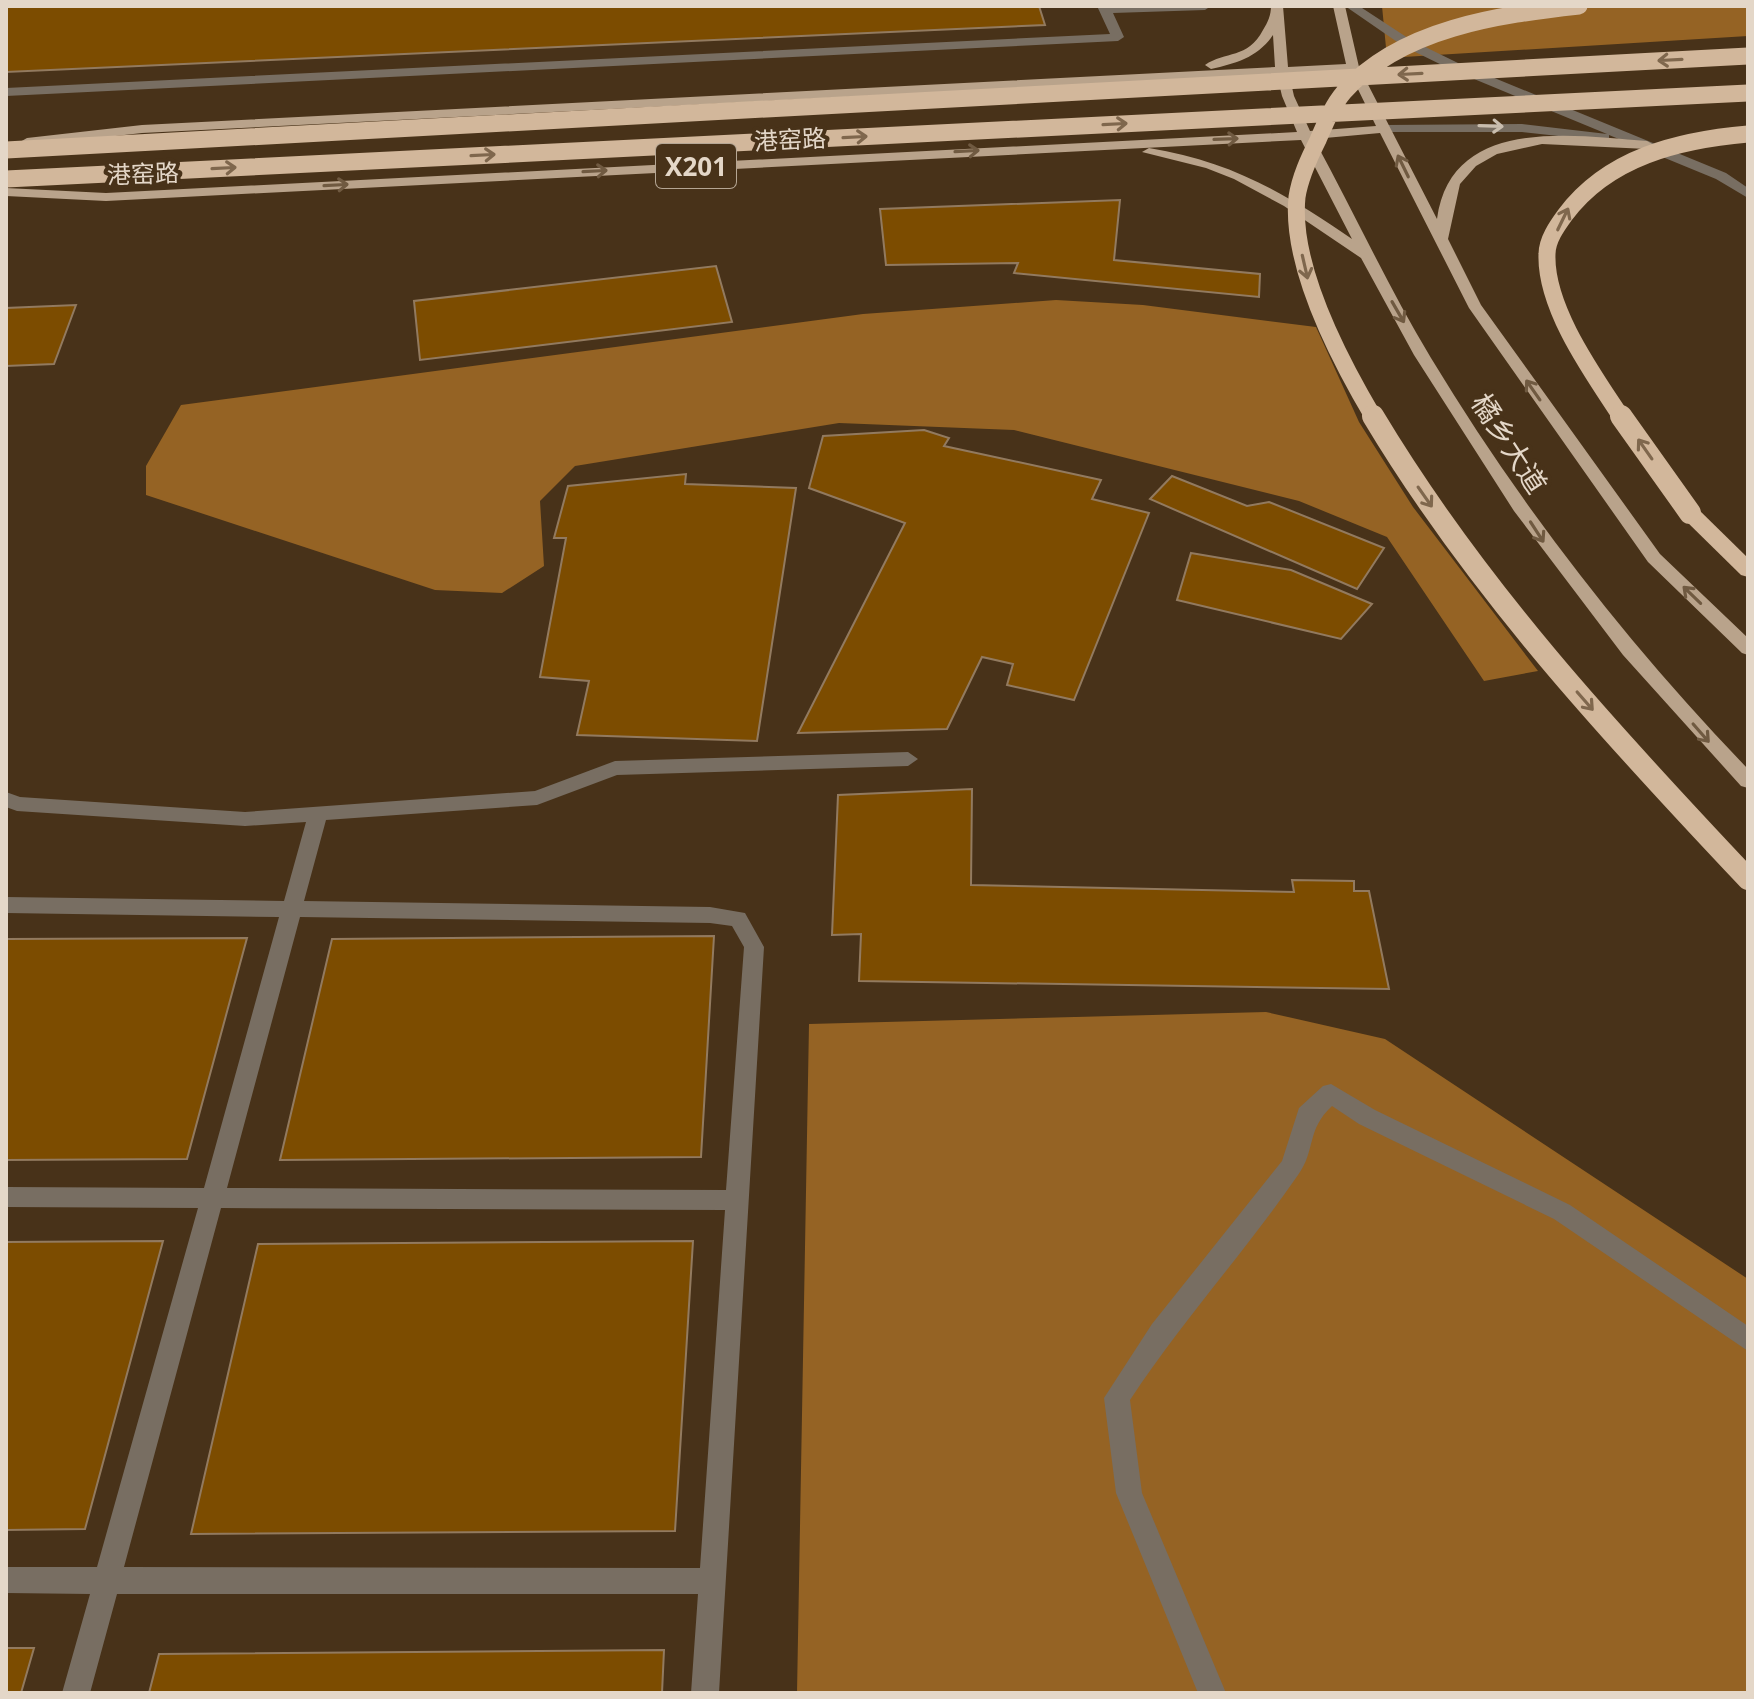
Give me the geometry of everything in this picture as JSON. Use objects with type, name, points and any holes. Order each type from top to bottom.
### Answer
[{"type":"highway","points":[[1579,6],[1501,18],[1438,36],[1387,58],[1344,92],[1310,154],[1296,199],[1299,241],[1310,286],[1340,355],[1380,433],[1491,591],[1638,762],[1748,879]]},
{"type":"highway","points":[[6,150],[1748,56]]},
{"type":"highway","points":[[6,179],[1748,93]]},
{"type":"highway","points":[[1748,134],[1680,144],[1610,169],[1569,207],[1547,252],[1555,301],[1586,362],[1690,513],[1748,570]]},
{"type":"main road","name":"橘乡大道","points":[[1339,6],[1353,67],[1474,305],[1654,558],[1748,649]]},
{"type":"main road","name":"橘乡大道","points":[[1277,9],[1282,71],[1303,136],[1337,194],[1366,255],[1465,423],[1559,566],[1708,742],[1748,781]]},
{"type":"main road","points":[[1092,81],[1230,61],[1266,40],[1277,9]]},
{"type":"main road","name":"港窑路","points":[[6,144],[142,129],[1353,67]]},
{"type":"main road","name":"港窑路","points":[[6,192],[106,197],[1303,136],[1385,129]]},
{"type":"main road","points":[[1442,237],[1452,184],[1476,158],[1510,144],[1567,140],[1647,145]]},
{"type":"main road","points":[[1085,145],[1189,157],[1247,178],[1366,255]]},
{"type":"street","points":[[6,92],[1118,37],[1104,8],[1205,6]]},
{"type":"street","points":[[1351,6],[1407,43],[1454,66],[1721,176],[1748,194]]},
{"type":"street","points":[[1385,129],[1480,126],[1558,129],[1647,145]]},
{"type":"street","points":[[6,799],[17,804],[245,819],[537,798],[615,768],[908,759]]},
{"type":"street","points":[[76,1693],[318,814]]},
{"type":"street","points":[[6,905],[710,915],[738,919],[754,947],[705,1693]]},
{"type":"street","points":[[1212,1693],[1129,1493],[1117,1398],[1161,1332],[1292,1166],[1307,1115],[1331,1093],[1367,1117],[1562,1212],[1748,1340]]},
{"type":"street","points":[[6,1197],[738,1200]]},
{"type":"street","points":[[6,1580],[712,1581]]},
{"type":"shaded area","points":[[1382,6],[1748,6],[1748,36],[1387,58]]},
{"type":"shaded area","points":[[1056,300],[1143,305],[1316,327],[1359,422],[1413,507],[1538,671],[1484,681],[1387,537],[1299,501],[1014,430],[839,423],[575,466],[540,501],[544,566],[502,593],[435,590],[146,495],[146,466],[181,405],[863,314]]},
{"type":"shaded area","points":[[1266,1012],[1385,1039],[1748,1279],[1748,1693],[797,1693],[809,1024]]},
{"type":"building","points":[[6,6],[1039,6],[1045,25],[6,72]]},
{"type":"building","points":[[1120,200],[1114,260],[1260,274],[1259,297],[1014,273],[1018,263],[886,265],[880,209]]},
{"type":"building","points":[[716,266],[732,322],[420,360],[414,301]]},
{"type":"building","points":[[76,305],[54,364],[6,366],[6,308]]},
{"type":"building","points":[[924,430],[949,438],[944,446],[1101,480],[1092,499],[1149,513],[1074,700],[1007,685],[1013,664],[982,657],[947,729],[798,733],[905,523],[809,488],[823,436]]},
{"type":"building","points":[[686,474],[685,484],[796,488],[757,741],[577,735],[589,681],[540,677],[566,538],[554,538],[568,486]]},
{"type":"building","points":[[1172,476],[1247,506],[1269,502],[1384,548],[1357,589],[1150,499]]},
{"type":"building","points":[[1191,553],[1291,570],[1372,604],[1341,639],[1177,600]]},
{"type":"building","points":[[972,789],[971,885],[1294,892],[1292,880],[1354,881],[1354,891],[1369,891],[1389,989],[859,981],[861,934],[832,935],[838,795]]},
{"type":"building","points":[[714,936],[701,1157],[280,1160],[332,939]]},
{"type":"building","points":[[247,938],[187,1159],[6,1160],[6,939]]},
{"type":"building","points":[[163,1241],[85,1529],[6,1530],[6,1242]]},
{"type":"building","points":[[693,1241],[675,1531],[191,1534],[258,1244]]},
{"type":"building","points":[[6,1648],[34,1648],[21,1693],[6,1693]]},
{"type":"building","points":[[664,1650],[662,1693],[149,1693],[159,1654]]}]
